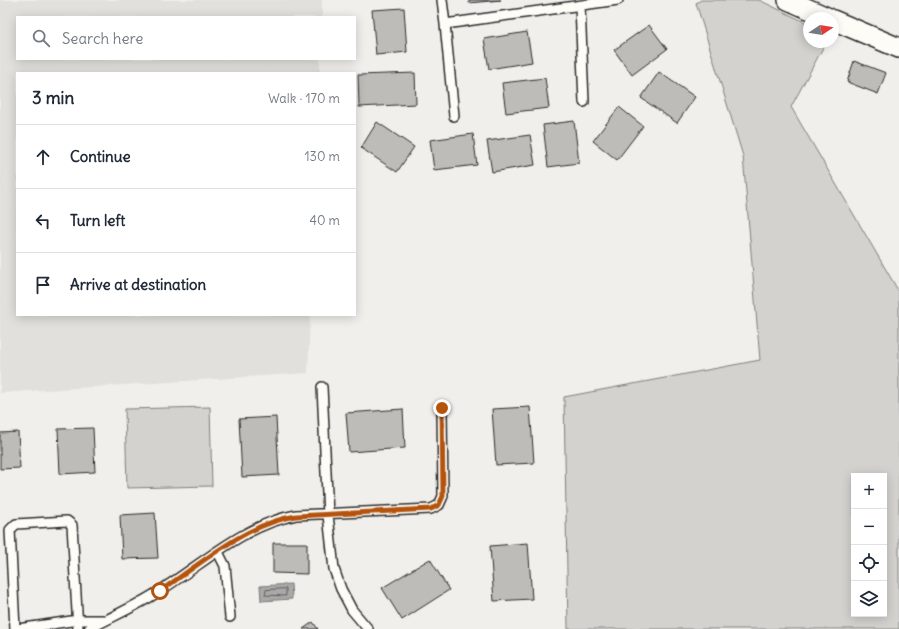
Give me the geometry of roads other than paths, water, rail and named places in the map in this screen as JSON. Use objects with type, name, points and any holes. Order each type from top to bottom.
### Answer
[{"type":"street","points":[[788,0],[815,12]]},
{"type":"street","points":[[839,23],[899,48]]},
{"type":"lane","points":[[442,0],[454,116]]},
{"type":"lane","points":[[444,24],[618,0]]},
{"type":"lane","points":[[580,6],[584,102]]},
{"type":"lane","points":[[322,387],[328,515],[334,568],[341,589],[352,610],[368,629]]},
{"type":"lane","points":[[89,629],[160,591],[218,552],[240,535],[278,519],[296,516],[431,509],[439,505],[443,496],[442,408]]},
{"type":"lane","points":[[78,625],[72,525],[66,521],[16,524],[10,530],[16,629],[78,625],[106,620]]},
{"type":"lane","points":[[218,552],[225,566],[230,617]]},
{"type":"water","points":[[291,584],[292,599],[261,601],[260,586]]}]
